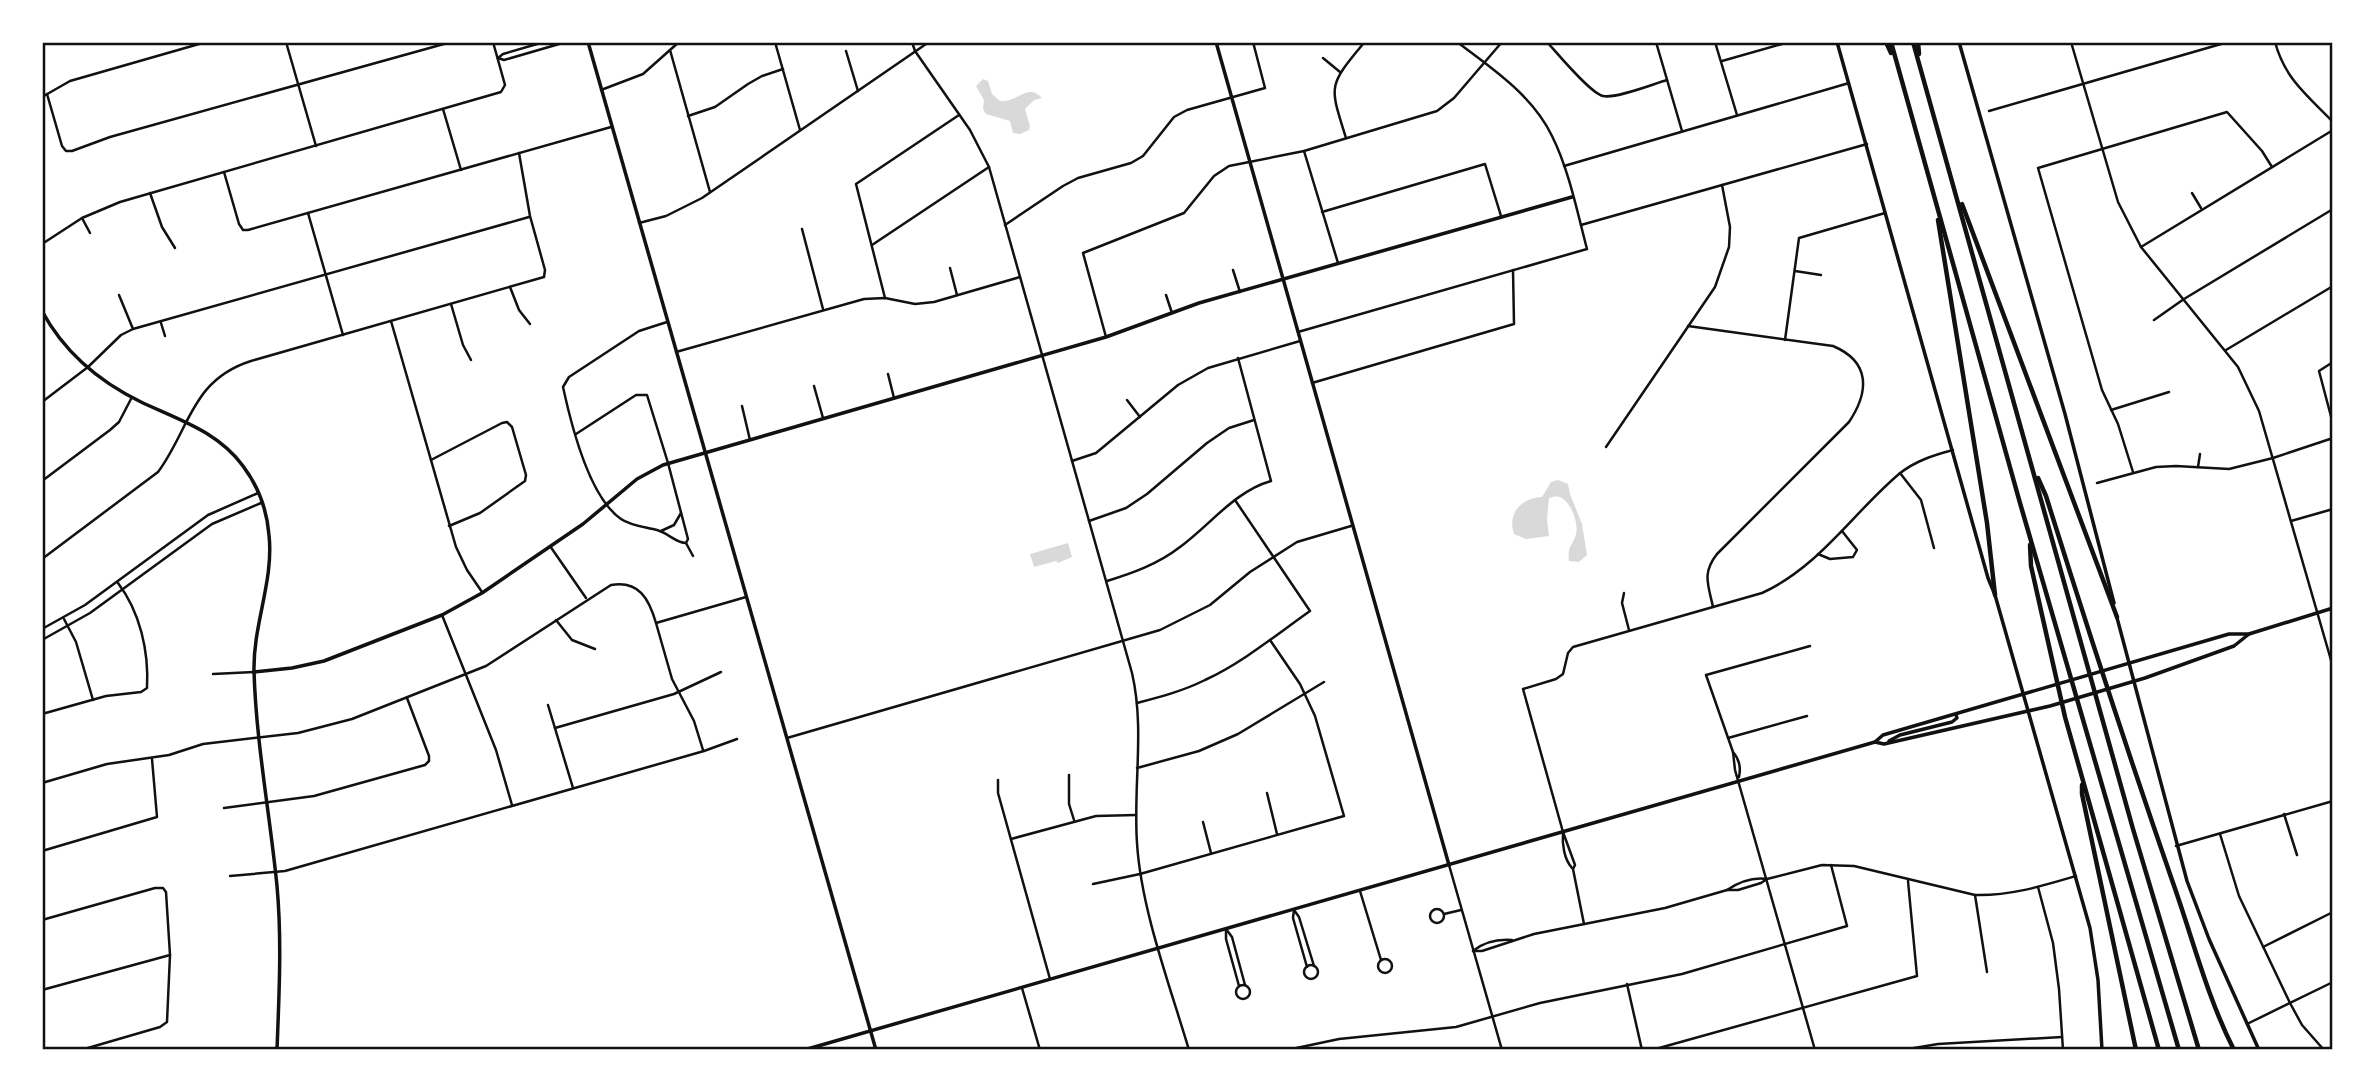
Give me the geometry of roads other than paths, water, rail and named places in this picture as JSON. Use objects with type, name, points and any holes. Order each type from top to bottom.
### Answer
[{"type":"highway","points":[[1889,42],[2179,1050]]},
{"type":"highway","points":[[1915,42],[2133,829],[2199,1048]]},
{"type":"highway","points":[[1954,183],[2117,617]]},
{"type":"highway","points":[[1935,199],[1987,523],[1995,595]]},
{"type":"highway","points":[[2031,462],[2046,496],[2111,701],[2223,1028],[2234,1050]]},
{"type":"highway","points":[[2030,537],[2031,566],[2054,676],[2159,1050]]},
{"type":"highway","points":[[2082,781],[2082,794],[2136,1050]]},
{"type":"main road","points":[[588,42],[876,1050]]},
{"type":"main road","points":[[1216,42],[1449,865]]},
{"type":"main road","points":[[1837,42],[1988,578],[2076,877],[2093,947],[2102,1050]]},
{"type":"main road","points":[[1959,42],[2072,440],[2176,846],[2200,917],[2259,1050]]},
{"type":"main road","points":[[254,672],[324,661],[442,615],[482,593],[550,546],[642,475],[668,463],[1042,356],[1240,292],[1572,197]]},
{"type":"main road","points":[[42,311],[70,351],[106,382],[186,421],[226,448],[244,467],[262,503],[269,530],[270,562],[257,629],[254,672],[275,873],[281,968],[277,1050]]},
{"type":"main road","points":[[804,1050],[1739,782],[1875,742],[1883,735],[2229,634],[2249,634],[2333,608]]},
{"type":"main road","points":[[1875,742],[1884,744],[2028,712],[2123,685],[2234,646],[2249,634]]},
{"type":"main road","points":[[1884,744],[1900,735],[1955,720],[1956,714]]},
{"type":"street","points":[[42,97],[74,80],[206,42]]},
{"type":"street","points":[[286,42],[316,146]]},
{"type":"street","points":[[47,94],[61,144],[66,151],[75,150],[110,137],[451,42]]},
{"type":"street","points":[[42,244],[82,218],[113,205],[503,91],[505,83],[493,42]]},
{"type":"street","points":[[498,58],[503,54],[544,42]]},
{"type":"street","points":[[498,58],[505,60],[566,42]]},
{"type":"street","points":[[601,90],[643,74],[670,50],[673,43],[679,42]]},
{"type":"street","points":[[775,42],[800,130]]},
{"type":"street","points":[[912,42],[915,51],[970,130],[989,167],[1107,581],[1132,673],[1137,703],[1136,815],[1140,874],[1189,1050]]},
{"type":"street","points":[[639,223],[681,209],[710,192],[929,42]]},
{"type":"street","points":[[1005,225],[1078,178],[1131,163],[1143,156],[1174,117],[1187,110],[1265,88],[1253,42]]},
{"type":"street","points":[[1298,332],[1587,248],[1552,134],[1521,94],[1457,42]]},
{"type":"street","points":[[1106,337],[1083,253],[1184,213],[1220,170],[1250,161],[1304,151],[1437,111],[1454,98],[1502,42]]},
{"type":"street","points":[[1547,42],[1591,89],[1602,96],[1615,95],[1667,80]]},
{"type":"street","points":[[1656,42],[1682,131]]},
{"type":"street","points":[[1715,42],[1737,116]]},
{"type":"street","points":[[1720,62],[1789,42]]},
{"type":"street","points":[[2071,42],[2118,202],[2141,247],[2226,350],[2250,389],[2273,458],[2333,667]]},
{"type":"street","points":[[1989,111],[2228,42]]},
{"type":"street","points":[[2275,42],[2283,67],[2292,81],[2333,122]]},
{"type":"street","points":[[1346,139],[1335,101],[1334,85],[1340,72],[1363,44]]},
{"type":"street","points":[[670,50],[710,192]]},
{"type":"street","points":[[846,51],[858,91]]},
{"type":"street","points":[[1323,58],[1340,72]]},
{"type":"street","points":[[688,116],[715,107],[747,84],[783,69]]},
{"type":"street","points":[[1564,166],[1849,83]]},
{"type":"street","points":[[443,109],[461,170]]},
{"type":"street","points":[[2133,472],[2124,441],[2102,390],[2038,168],[2227,111],[2262,151],[2272,167]]},
{"type":"street","points":[[885,298],[856,184],[959,115]]},
{"type":"street","points":[[224,172],[239,224],[243,230],[250,230],[612,127]]},
{"type":"street","points":[[2141,247],[2333,130]]},
{"type":"street","points":[[1581,225],[1867,144]]},
{"type":"street","points":[[1304,151],[1338,263]]},
{"type":"street","points":[[42,559],[158,472],[172,454],[186,421],[204,391],[227,371],[251,361],[545,276],[530,216],[519,153]]},
{"type":"street","points":[[1322,212],[1485,164],[1501,216]]},
{"type":"street","points":[[872,245],[989,167]]},
{"type":"street","points":[[1606,447],[1715,287],[1729,247],[1728,207],[1722,185]]},
{"type":"street","points":[[150,193],[160,223],[175,248]]},
{"type":"street","points":[[2192,193],[2202,210]]},
{"type":"street","points":[[2154,320],[2183,299],[2333,208]]},
{"type":"street","points":[[308,213],[343,335]]},
{"type":"street","points":[[1785,340],[1799,238],[1886,213]]},
{"type":"street","points":[[42,402],[88,367],[111,343],[133,329],[530,216]]},
{"type":"street","points":[[82,218],[90,233]]},
{"type":"street","points":[[802,229],[823,309]]},
{"type":"street","points":[[950,268],[957,295]]},
{"type":"street","points":[[1233,270],[1240,292]]},
{"type":"street","points":[[1312,383],[1514,324],[1513,270]]},
{"type":"street","points":[[1795,271],[1821,275]]},
{"type":"street","points":[[676,352],[864,299],[885,298],[915,304],[934,302],[1020,277]]},
{"type":"street","points":[[2226,350],[2333,286]]},
{"type":"street","points":[[510,287],[516,306],[530,324]]},
{"type":"street","points":[[119,295],[133,329]]},
{"type":"street","points":[[1166,295],[1172,313]]},
{"type":"street","points":[[451,304],[463,345],[471,360]]},
{"type":"street","points":[[42,324],[47,320]]},
{"type":"street","points":[[161,321],[165,336]]},
{"type":"street","points":[[391,321],[449,526],[461,559],[482,593]]},
{"type":"street","points":[[667,322],[633,335],[564,383],[576,434],[593,485],[607,504],[625,522],[660,531],[680,543],[686,543]]},
{"type":"street","points":[[1688,326],[1833,346],[1856,360],[1864,387],[1861,405],[1849,422],[1708,566],[1707,580],[1713,607]]},
{"type":"street","points":[[1072,461],[1096,453],[1178,385],[1208,368],[1300,341]]},
{"type":"street","points":[[1107,581],[1155,564],[1180,548],[1255,485],[1271,481],[1238,358]]},
{"type":"street","points":[[2333,362],[2319,371],[2333,424]]},
{"type":"street","points":[[888,374],[894,398]]},
{"type":"street","points":[[814,386],[823,418]]},
{"type":"street","points":[[2111,410],[2169,392]]},
{"type":"street","points":[[576,434],[636,395],[644,394],[650,399],[681,509],[686,543],[693,556]]},
{"type":"street","points":[[42,481],[110,430],[118,422],[132,397]]},
{"type":"street","points":[[1127,400],[1140,417]]},
{"type":"street","points":[[742,406],[750,440]]},
{"type":"street","points":[[1089,521],[1126,508],[1147,494],[1206,443],[1229,428],[1254,420]]},
{"type":"street","points":[[430,460],[499,424],[507,422],[512,427],[526,475],[525,481],[480,513],[449,526]]},
{"type":"street","points":[[2097,483],[2156,467],[2229,469],[2333,438]]},
{"type":"street","points":[[1584,924],[1573,869],[1575,865],[1563,832],[1523,689],[1556,679],[1563,674],[1568,653],[1573,647],[1762,593],[1780,585],[1801,571],[1900,473],[1922,460],[1953,450]]},
{"type":"street","points":[[2198,467],[2200,454]]},
{"type":"street","points":[[1900,473],[1921,500],[1934,548]]},
{"type":"street","points":[[42,629],[64,619],[208,515],[258,494]]},
{"type":"street","points":[[1137,703],[1175,693],[1207,680],[1310,611],[1235,500]]},
{"type":"street","points":[[42,640],[68,627],[212,524],[262,503]]},
{"type":"street","points":[[660,531],[674,525],[681,509]]},
{"type":"street","points":[[2291,521],[2333,509]]},
{"type":"street","points":[[787,738],[1160,630],[1194,615],[1273,556],[1297,542],[1353,526]]},
{"type":"street","points":[[1818,554],[1830,559],[1853,557],[1857,550],[1842,531]]},
{"type":"street","points":[[550,546],[587,599]]},
{"type":"street","points":[[42,714],[145,690],[147,683],[140,625],[132,605],[117,582]]},
{"type":"street","points":[[42,783],[107,764],[169,755],[203,744],[298,733],[335,725],[466,675],[501,657],[606,586],[619,584],[629,585],[646,596],[678,693],[694,721],[704,751]]},
{"type":"street","points":[[1624,593],[1622,603],[1630,631]]},
{"type":"street","points":[[656,622],[746,597]]},
{"type":"street","points":[[442,615],[496,750],[512,806]]},
{"type":"street","points":[[64,619],[78,646],[93,700]]},
{"type":"street","points":[[556,620],[572,640],[596,649]]},
{"type":"street","points":[[1093,884],[1140,874],[1343,816],[1315,716],[1304,693],[1270,640]]},
{"type":"street","points":[[1810,646],[1706,675],[1733,752],[1739,782],[1815,1050]]},
{"type":"street","points":[[212,674],[254,672]]},
{"type":"street","points":[[555,729],[678,693],[721,672]]},
{"type":"street","points":[[1137,768],[1199,751],[1238,734],[1324,682]]},
{"type":"street","points":[[224,808],[326,793],[427,763],[428,753],[407,698]]},
{"type":"street","points":[[548,705],[573,788]]},
{"type":"street","points":[[1728,738],[1807,716]]},
{"type":"street","points":[[230,876],[275,873],[704,751],[737,738]]},
{"type":"street","points":[[42,851],[156,817],[152,757]]},
{"type":"street","points":[[1069,775],[1069,804],[1074,821]]},
{"type":"street","points":[[998,780],[998,793],[1050,979]]},
{"type":"street","points":[[1267,793],[1277,835]]},
{"type":"street","points":[[2176,846],[2333,801]]},
{"type":"street","points":[[1011,839],[1074,821],[1113,814],[1136,815]]},
{"type":"street","points":[[2284,814],[2297,855]]},
{"type":"street","points":[[1203,822],[1211,854]]},
{"type":"street","points":[[2220,834],[2239,896],[2263,947],[2302,1026],[2323,1050]]},
{"type":"street","points":[[1449,865],[1502,1050]]},
{"type":"street","points":[[1287,1050],[1339,1039],[1456,1027],[1540,1003],[1682,974],[1847,926],[1831,865]]},
{"type":"street","points":[[1473,951],[1503,946],[1512,940],[1665,908],[1727,890],[1736,884],[1759,878],[1767,879],[1805,868],[1854,866],[1975,895],[1994,896],[2076,877]]},
{"type":"street","points":[[1652,1050],[1917,976],[1908,880]]},
{"type":"street","points":[[2038,887],[2053,943],[2063,1050]]},
{"type":"street","points":[[42,920],[155,888],[163,888],[167,895],[170,955],[166,1024],[82,1050]]},
{"type":"street","points":[[1360,891],[1381,960]]},
{"type":"street","points":[[1975,895],[1987,972]]},
{"type":"street","points":[[1294,909],[1318,973],[1312,979],[1305,975],[1307,967],[1293,918],[1294,909]]},
{"type":"street","points":[[1444,914],[1462,909]]},
{"type":"street","points":[[2263,947],[2333,912]]},
{"type":"street","points":[[1226,929],[1232,937],[1245,985],[1250,992],[1244,998],[1237,994],[1239,986],[1226,939],[1226,929]]},
{"type":"street","points":[[42,990],[170,955]]},
{"type":"street","points":[[1307,967],[1314,966]]},
{"type":"street","points":[[2247,1024],[2333,982]]},
{"type":"street","points":[[1627,984],[1642,1050]]},
{"type":"street","points":[[1239,986],[1245,985]]},
{"type":"street","points":[[1021,988],[1040,1050]]},
{"type":"street","points":[[1902,1050],[1938,1044],[2062,1037]]}]
